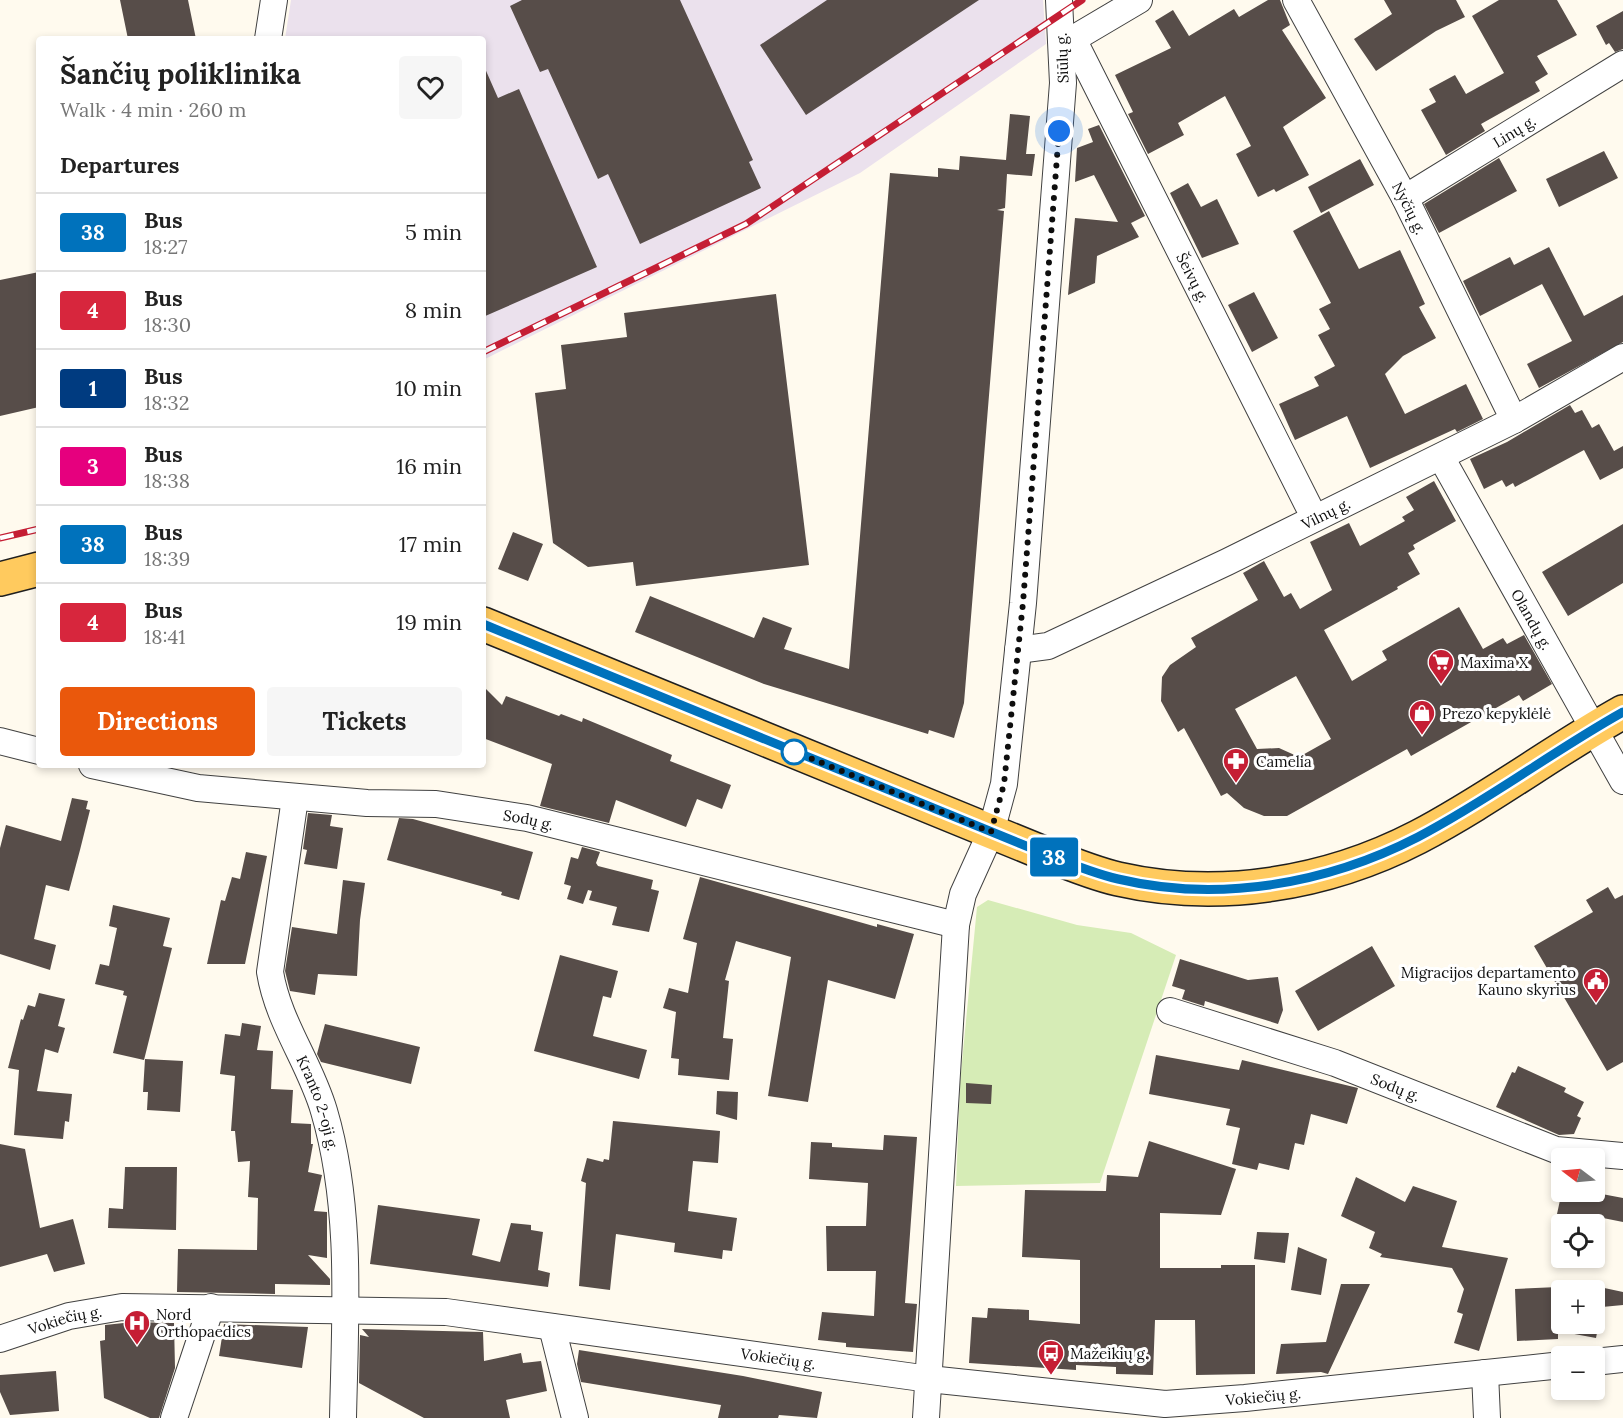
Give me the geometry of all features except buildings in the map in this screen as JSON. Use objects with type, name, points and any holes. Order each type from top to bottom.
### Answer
[{"type":"main road","points":[[0,579],[36,570]]},
{"type":"main road","points":[[486,625],[991,832],[1117,879],[1156,886],[1237,888],[1298,881],[1347,868],[1418,837],[1623,712]]},
{"type":"street","points":[[268,36],[274,0]]},
{"type":"street","name":"Siūlų g.","points":[[991,832],[1004,784],[1018,650],[1067,39],[1059,0]]},
{"type":"street","points":[[1067,39],[1139,0]]},
{"type":"street","name":"Nyčių g.","points":[[1296,0],[1405,198],[1514,420]]},
{"type":"street","name":"Šeivų g.","points":[[1067,39],[1314,517]]},
{"type":"street","name":"Linų g.","points":[[1405,198],[1623,64]]},
{"type":"street","name":"Vilnų g.","points":[[1018,650],[1048,646],[1227,562],[1514,420],[1623,357]]},
{"type":"street","name":"Olandų g.","points":[[1441,457],[1623,781]]},
{"type":"street","points":[[0,741],[36,750]]},
{"type":"street","name":"Sodų g.","points":[[106,768],[198,788],[295,798],[436,804],[526,818],[957,925]]},
{"type":"street","name":"Kranto 2-oji g.","points":[[295,798],[270,972],[274,998],[323,1108],[334,1148],[340,1188],[345,1310],[343,1418]]},
{"type":"street","points":[[926,1418],[957,925],[972,870],[991,832]]},
{"type":"street","name":"Sodų g.","points":[[1170,1011],[1335,1063],[1556,1150],[1623,1156]]},
{"type":"street","name":"Vokiečių g.","points":[[0,1339],[95,1310],[148,1305],[446,1312],[1165,1411],[1551,1366]]},
{"type":"street","points":[[174,1418],[211,1307]]},
{"type":"street","points":[[552,1327],[575,1418]]},
{"type":"street","points":[[1605,1361],[1623,1359]]},
{"type":"street","points":[[1485,1373],[1487,1418]]},
{"type":"shaded area","points":[[291,0],[1043,0],[1046,44],[860,173],[486,359],[486,36],[285,36]]},
{"type":"green space","points":[[988,900],[1077,925],[1131,933],[1176,955],[1100,1183],[956,1186],[960,1083],[977,907]]},
{"type":"railway","points":[[486,351],[746,224],[1082,0]]},
{"type":"railway","points":[[0,538],[36,530]]},
{"type":"bus line","name":"38","points":[[486,625],[1041,852],[1117,879],[1156,886],[1203,889],[1249,887],[1298,881],[1347,868],[1418,837],[1623,712]]},
{"type":"place","name":"Maxima X","points":[[1441,685]]},
{"type":"place","name":"Prezo kepyklėlė","points":[[1422,736]]},
{"type":"place","name":"Camelia","points":[[1236,784]]},
{"type":"place","name":"Migracijos departamento Kauno skyrius","points":[[1596,1004]]},
{"type":"place","name":"Nord Orthopaedics","points":[[137,1346]]},
{"type":"place","name":"Mažeikių g.","points":[[1051,1376]]},
{"type":"route","points":[[794,752],[788,749],[991,832],[1004,784],[1023,603],[1059,131]]}]
